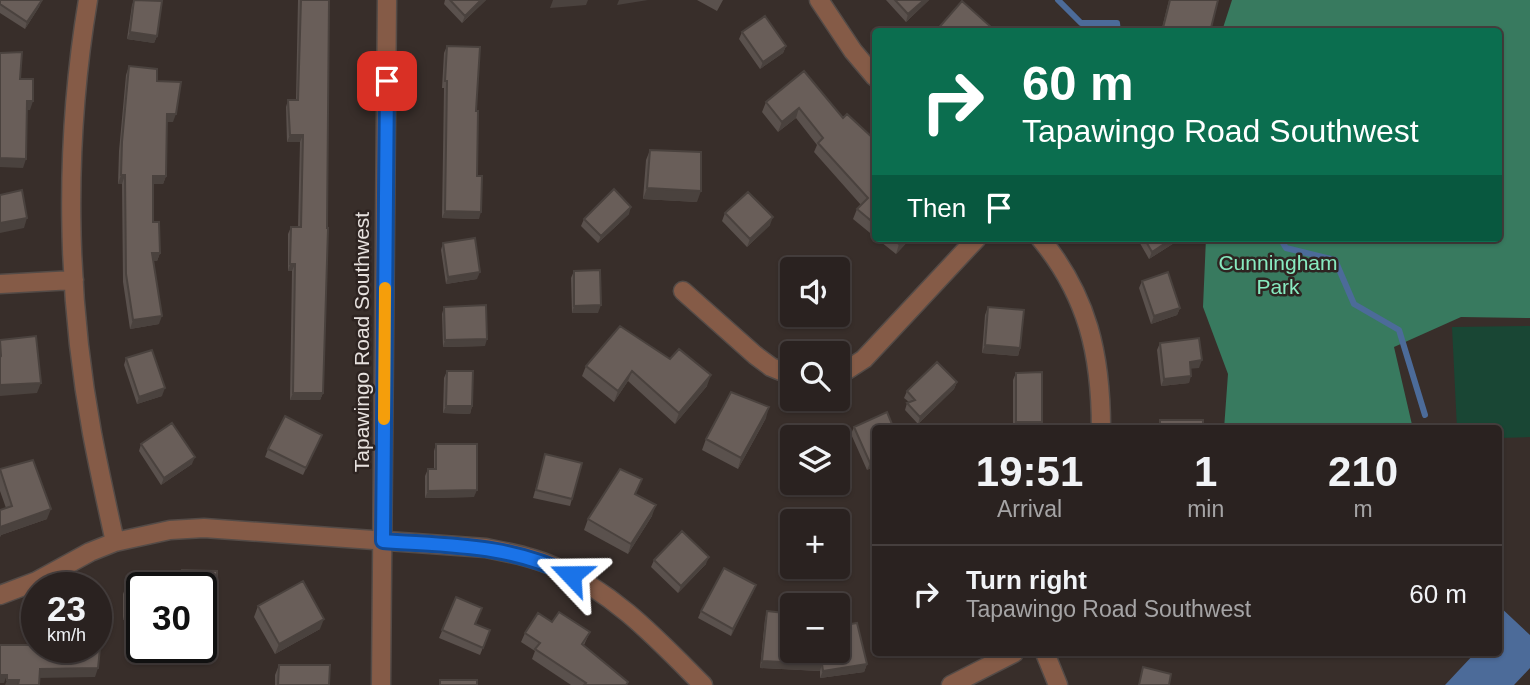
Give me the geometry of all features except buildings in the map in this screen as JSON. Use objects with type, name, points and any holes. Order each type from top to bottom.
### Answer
[{"type":"street","points":[[88,0],[76,95],[72,167],[74,280],[92,433],[115,542]]},
{"type":"street","name":"Tapawingo Road Southwest","points":[[381,685],[387,0]]},
{"type":"street","points":[[819,0],[853,51],[872,73]]},
{"type":"street","points":[[850,368],[864,359],[973,242]]},
{"type":"street","points":[[1043,242],[1072,286],[1087,321],[1097,357],[1101,425]]},
{"type":"street","points":[[0,284],[74,280]]},
{"type":"street","points":[[683,291],[763,361],[780,371]]},
{"type":"street","points":[[0,595],[37,581],[90,552],[115,542],[170,530],[204,528],[486,548],[554,566],[588,583],[618,604],[704,685]]},
{"type":"street","points":[[951,685],[1008,656]]},
{"type":"street","points":[[1046,656],[1058,685]]},
{"type":"green space","name":"Cunningham Park","points":[[1232,0],[1530,0],[1530,318],[1461,317],[1394,347],[1412,425],[1224,425],[1228,374],[1203,307],[1206,242],[1502,242],[1502,28],[1223,28]]},
{"type":"green space","points":[[1530,326],[1530,437],[1502,438],[1502,425],[1457,425],[1452,327]]},
{"type":"water","points":[[1502,609],[1530,635],[1530,668],[1514,685],[1445,685],[1472,656],[1502,656]]},
{"type":"waterway","points":[[1058,0],[1081,23],[1117,23],[1118,28]]},
{"type":"waterway","points":[[1282,242],[1286,248],[1335,260],[1354,304],[1399,330],[1425,415]]},
{"type":"slow traffic","points":[[384,419],[385,288]]},
{"type":"route","points":[[387,81],[383,541],[486,548],[554,566],[571,575]]}]
